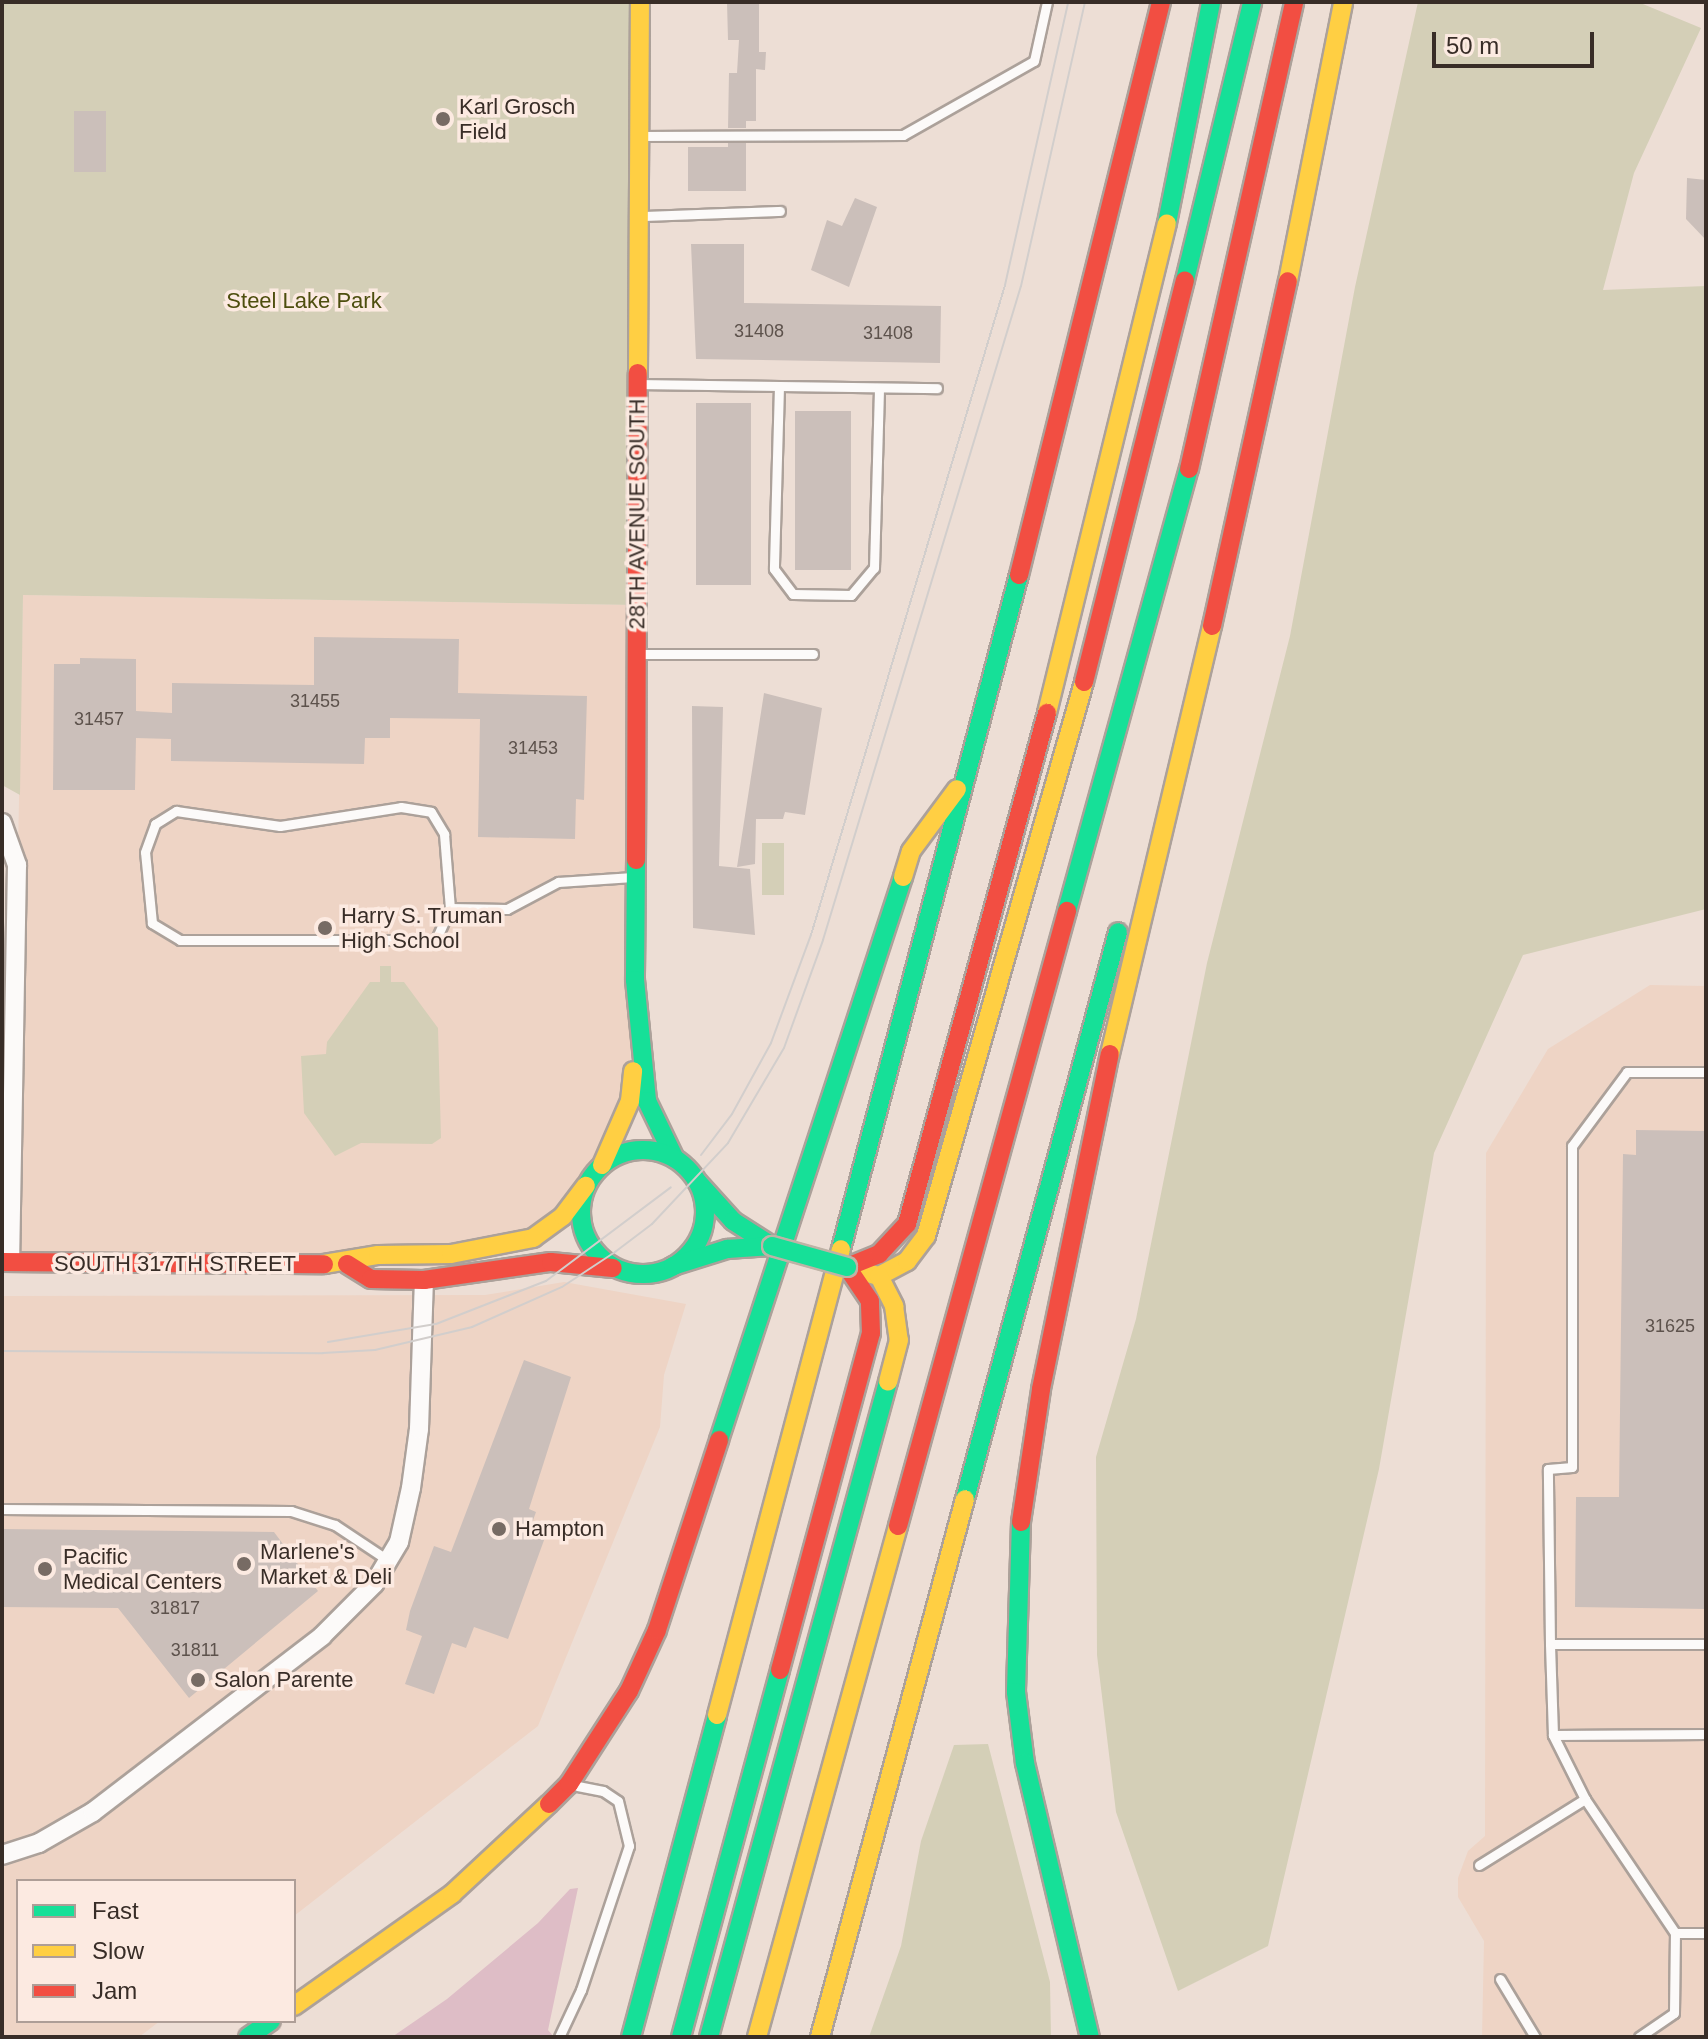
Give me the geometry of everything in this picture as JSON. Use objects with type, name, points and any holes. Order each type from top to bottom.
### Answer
[{"type":"main road","name":"28TH AVENUE SOUTH","points":[[640,2],[633,877],[637,1027],[647,1101],[675,1159]]},
{"type":"main road","points":[[631,2037],[968,774],[1104,248],[1161,2]]},
{"type":"main road","points":[[847,1267],[879,1254],[907,1224],[1084,579],[1153,292],[1211,2]]},
{"type":"main road","points":[[772,1246],[727,1249],[655,1273],[618,1269],[589,1243],[581,1215],[586,1186],[602,1165],[638,1150],[675,1159],[733,1221],[772,1246],[879,1276],[907,1261],[926,1236],[1110,590],[1252,2]]},
{"type":"main road","points":[[757,2037],[1211,390],[1294,2]]},
{"type":"main road","points":[[1090,2037],[1025,1763],[1016,1692],[1019,1536],[1041,1389],[1186,720],[1258,436],[1343,2]]},
{"type":"main road","points":[[820,2037],[1097,998],[1186,720]]},
{"type":"main road","points":[[296,2005],[452,1894],[569,1784],[614,1717],[657,1630],[911,851],[968,774]]},
{"type":"main road","name":"28TH AVENUE SOUTH","points":[[602,1165],[630,1101],[637,1027]]},
{"type":"main road","points":[[673,1266],[688,1254],[704,1218],[696,1180]]},
{"type":"main road","name":"SOUTH 317TH STREET","points":[[6,1262],[347,1264],[378,1255],[451,1254],[533,1238],[563,1216],[586,1186]]},
{"type":"main road","name":"SOUTH 317TH STREET","points":[[347,1264],[371,1279],[424,1280],[551,1262],[618,1269]]},
{"type":"main road","points":[[681,2037],[851,1413],[872,1315],[861,1283],[847,1267]]},
{"type":"main road","points":[[709,2037],[899,1340],[894,1306],[879,1276]]},
{"type":"main road","points":[[248,2037],[268,2023]]},
{"type":"street","points":[[2,823],[17,865],[6,1262]]},
{"type":"street","points":[[2,1855],[63,1831],[141,1776],[357,1607],[399,1542],[419,1429],[424,1280]]},
{"type":"lane","points":[[639,136],[903,135],[1034,61],[1047,2]]},
{"type":"lane","points":[[639,216],[780,211]]},
{"type":"lane","points":[[637,384],[937,388]]},
{"type":"lane","points":[[779,386],[774,569],[793,594],[822,595],[851,595],[874,568],[879,388]]},
{"type":"lane","points":[[637,654],[813,654]]},
{"type":"lane","points":[[391,807],[431,812],[444,834],[450,908],[436,940],[180,940],[152,923],[145,852],[155,824],[176,811],[280,826],[391,807]]},
{"type":"lane","points":[[450,908],[507,909],[558,882],[633,877]]},
{"type":"lane","points":[[1639,2037],[1674,2013],[1675,1933],[1585,1799],[1553,1735],[1548,1469],[1572,1467],[1572,1146],[1627,1072],[1706,1072]]},
{"type":"lane","points":[[2,1509],[291,1511],[335,1525],[389,1561]]},
{"type":"lane","points":[[1550,1644],[1706,1644]]},
{"type":"lane","points":[[1553,1735],[1706,1734]]},
{"type":"lane","points":[[559,2037],[581,1990],[629,1846],[626,1819],[618,1801],[603,1791],[569,1784]]},
{"type":"lane","points":[[1479,1865],[1585,1799]]},
{"type":"lane","points":[[1675,1933],[1706,1933]]},
{"type":"lane","points":[[1500,1979],[1535,2037]]},
{"type":"shaded area","name":"Harry S. Truman High School","points":[[23,595],[636,605],[630,1101],[602,1165],[563,1216],[451,1267],[10,1262]]},
{"type":"shaded area","points":[[1650,985],[1706,986],[1706,2037],[1482,2037],[1484,1941],[1458,1897],[1458,1878],[1468,1851],[1485,1836],[1486,1153],[1548,1049]]},
{"type":"shaded area","points":[[564,1282],[686,1304],[664,1375],[660,1427],[538,1726],[296,1914],[296,1879],[16,1879],[16,2023],[157,2023],[139,2037],[2,2037],[2,1296],[485,1295]]},
{"type":"shaded area","points":[[578,1888],[548,2030],[554,2037],[392,2037],[447,1999],[538,1923],[570,1889]]},
{"type":"green space","name":"Steel Lake Park","points":[[2,2],[640,2],[636,605],[23,595],[20,795],[2,785]]},
{"type":"green space","points":[[1418,2],[1638,2],[1701,28],[1634,173],[1603,290],[1706,286],[1706,909],[1523,955],[1434,1153],[1379,1469],[1268,1946],[1178,1991],[1116,1812],[1097,1655],[1096,1457],[1136,1319],[1207,963],[1290,636],[1355,287]]},
{"type":"green space","points":[[762,843],[784,843],[784,895],[762,895]]},
{"type":"green space","points":[[380,966],[391,966],[391,982],[404,982],[438,1028],[441,1138],[432,1144],[361,1143],[335,1156],[304,1113],[301,1056],[326,1054],[327,1042],[370,982],[380,982]]},
{"type":"green space","points":[[988,1744],[1050,1982],[1051,2037],[869,2037],[901,1946],[921,1841],[954,1745]]},
{"type":"building","points":[[727,2],[759,2],[759,52],[766,52],[765,70],[756,69],[756,121],[746,121],[746,128],[728,128],[729,73],[737,73],[739,40],[728,40]]},
{"type":"building","points":[[74,111],[106,111],[106,172],[74,172]]},
{"type":"building","points":[[728,143],[746,143],[746,191],[688,191],[688,147],[728,147]]},
{"type":"building","points":[[1687,178],[1706,180],[1706,240],[1686,219]]},
{"type":"building","points":[[855,198],[877,207],[849,287],[811,270],[827,220],[842,226]]},
{"type":"building","points":[[691,244],[744,244],[744,303],[941,306],[940,363],[696,359]]},
{"type":"building","points":[[696,403],[751,403],[751,585],[696,585]]},
{"type":"building","points":[[795,411],[851,411],[851,570],[795,570]]},
{"type":"building","points":[[314,637],[459,639],[458,693],[587,696],[584,800],[576,799],[575,839],[478,837],[480,719],[390,718],[390,738],[365,738],[364,764],[171,761],[171,739],[136,738],[135,790],[53,790],[54,664],[80,664],[80,658],[136,659],[136,711],[172,713],[172,683],[314,685]]},
{"type":"building","points":[[764,693],[822,708],[805,815],[785,812],[783,819],[756,819],[755,864],[737,867]]},
{"type":"building","points":[[692,706],[723,707],[719,866],[750,869],[755,935],[693,928]]},
{"type":"building","points":[[1636,1130],[1706,1131],[1706,1609],[1575,1607],[1576,1497],[1619,1497],[1623,1154],[1636,1155]]},
{"type":"building","name":"Hampton","points":[[524,1360],[571,1377],[529,1509],[536,1512],[531,1526],[547,1532],[508,1639],[474,1627],[466,1648],[452,1643],[434,1694],[405,1684],[422,1636],[406,1630],[410,1611],[434,1546],[451,1552]]},
{"type":"building","points":[[2,1529],[274,1532],[318,1591],[189,1698],[118,1608],[2,1607]]},
{"type":"tram line","points":[[701,1155],[732,1114],[771,1043],[811,935],[1005,285],[1068,2]]},
{"type":"tram line","points":[[2,1351],[323,1353],[375,1350],[472,1327],[562,1287],[615,1252],[652,1224],[728,1143],[784,1048],[823,940],[1021,286],[1085,2]]},
{"type":"tram line","points":[[328,1342],[436,1324],[546,1281],[671,1187]]},
{"type":"traffic: fast","points":[[1167,223],[1211,2]]},
{"type":"traffic: fast","points":[[1185,280],[1252,2]]},
{"type":"traffic: fast","points":[[1067,911],[1189,469]]},
{"type":"traffic: fast","points":[[841,1249],[1019,575]]},
{"type":"traffic: fast","points":[[636,860],[635,980],[647,1101],[675,1159]]},
{"type":"traffic: fast","points":[[719,1440],[903,877]]},
{"type":"traffic: fast","points":[[965,1499],[1118,932]]},
{"type":"traffic: fast","points":[[643,1150],[667,1155],[687,1168],[700,1188],[705,1212],[700,1236],[687,1256],[667,1269],[643,1274],[619,1269],[599,1256],[586,1236],[581,1212],[586,1188],[599,1168],[619,1155],[643,1150]]},
{"type":"traffic: fast","points":[[696,1180],[733,1221],[772,1246]]},
{"type":"traffic: fast","points":[[673,1266],[727,1249],[772,1246]]},
{"type":"traffic: fast","points":[[772,1246],[847,1267]]},
{"type":"traffic: fast","points":[[709,2037],[888,1382]]},
{"type":"traffic: fast","points":[[1021,1522],[1016,1692],[1025,1763],[1090,2037]]},
{"type":"traffic: fast","points":[[681,2037],[780,1670]]},
{"type":"traffic: fast","points":[[631,2037],[717,1715]]},
{"type":"traffic: fast","points":[[248,2037],[268,2023]]},
{"type":"traffic: slow","points":[[638,373],[640,2]]},
{"type":"traffic: slow","points":[[1288,281],[1343,2]]},
{"type":"traffic: slow","points":[[1047,713],[1167,223]]},
{"type":"traffic: slow","points":[[1110,1054],[1212,626]]},
{"type":"traffic: slow","points":[[847,1267],[879,1276],[907,1261],[926,1236],[1084,682]]},
{"type":"traffic: slow","points":[[903,877],[911,851],[957,789]]},
{"type":"traffic: slow","points":[[602,1165],[630,1101],[633,1071]]},
{"type":"traffic: slow","points":[[324,1264],[378,1255],[451,1254],[533,1238],[563,1216],[586,1186]]},
{"type":"traffic: slow","points":[[717,1715],[841,1249]]},
{"type":"traffic: slow","points":[[879,1276],[894,1306],[899,1340],[888,1382]]},
{"type":"traffic: slow","points":[[820,2037],[965,1499]]},
{"type":"traffic: slow","points":[[757,2037],[898,1526]]},
{"type":"traffic: slow","points":[[296,2005],[452,1894],[549,1804]]},
{"type":"traffic: jam","points":[[1019,575],[1161,2]]},
{"type":"traffic: jam","points":[[1189,469],[1294,2]]},
{"type":"traffic: jam","points":[[1084,682],[1185,280]]},
{"type":"traffic: jam","points":[[1212,626],[1288,281]]},
{"type":"traffic: jam","points":[[636,860],[638,373]]},
{"type":"traffic: jam","points":[[847,1267],[879,1254],[907,1224],[1047,713]]},
{"type":"traffic: jam","points":[[898,1526],[1067,911]]},
{"type":"traffic: jam","points":[[1021,1522],[1041,1389],[1110,1054]]},
{"type":"traffic: jam","points":[[2,1262],[324,1264]]},
{"type":"traffic: jam","points":[[347,1264],[371,1279],[424,1280],[551,1262],[613,1268]]},
{"type":"traffic: jam","points":[[780,1670],[871,1333],[870,1301],[847,1267]]},
{"type":"traffic: jam","points":[[549,1804],[569,1784],[629,1691],[657,1630],[719,1440]]},
{"type":"place","name":"Karl Grosch Field","points":[[443,119]]},
{"type":"place","name":"Harry S. Truman High School","points":[[325,928]]},
{"type":"place","name":"Hampton","points":[[499,1529]]},
{"type":"place","name":"Marlene's Market & Deli","points":[[244,1564]]},
{"type":"place","name":"Pacific Medical Centers","points":[[45,1569]]},
{"type":"place","name":"Salon Parente","points":[[198,1680]]}]
